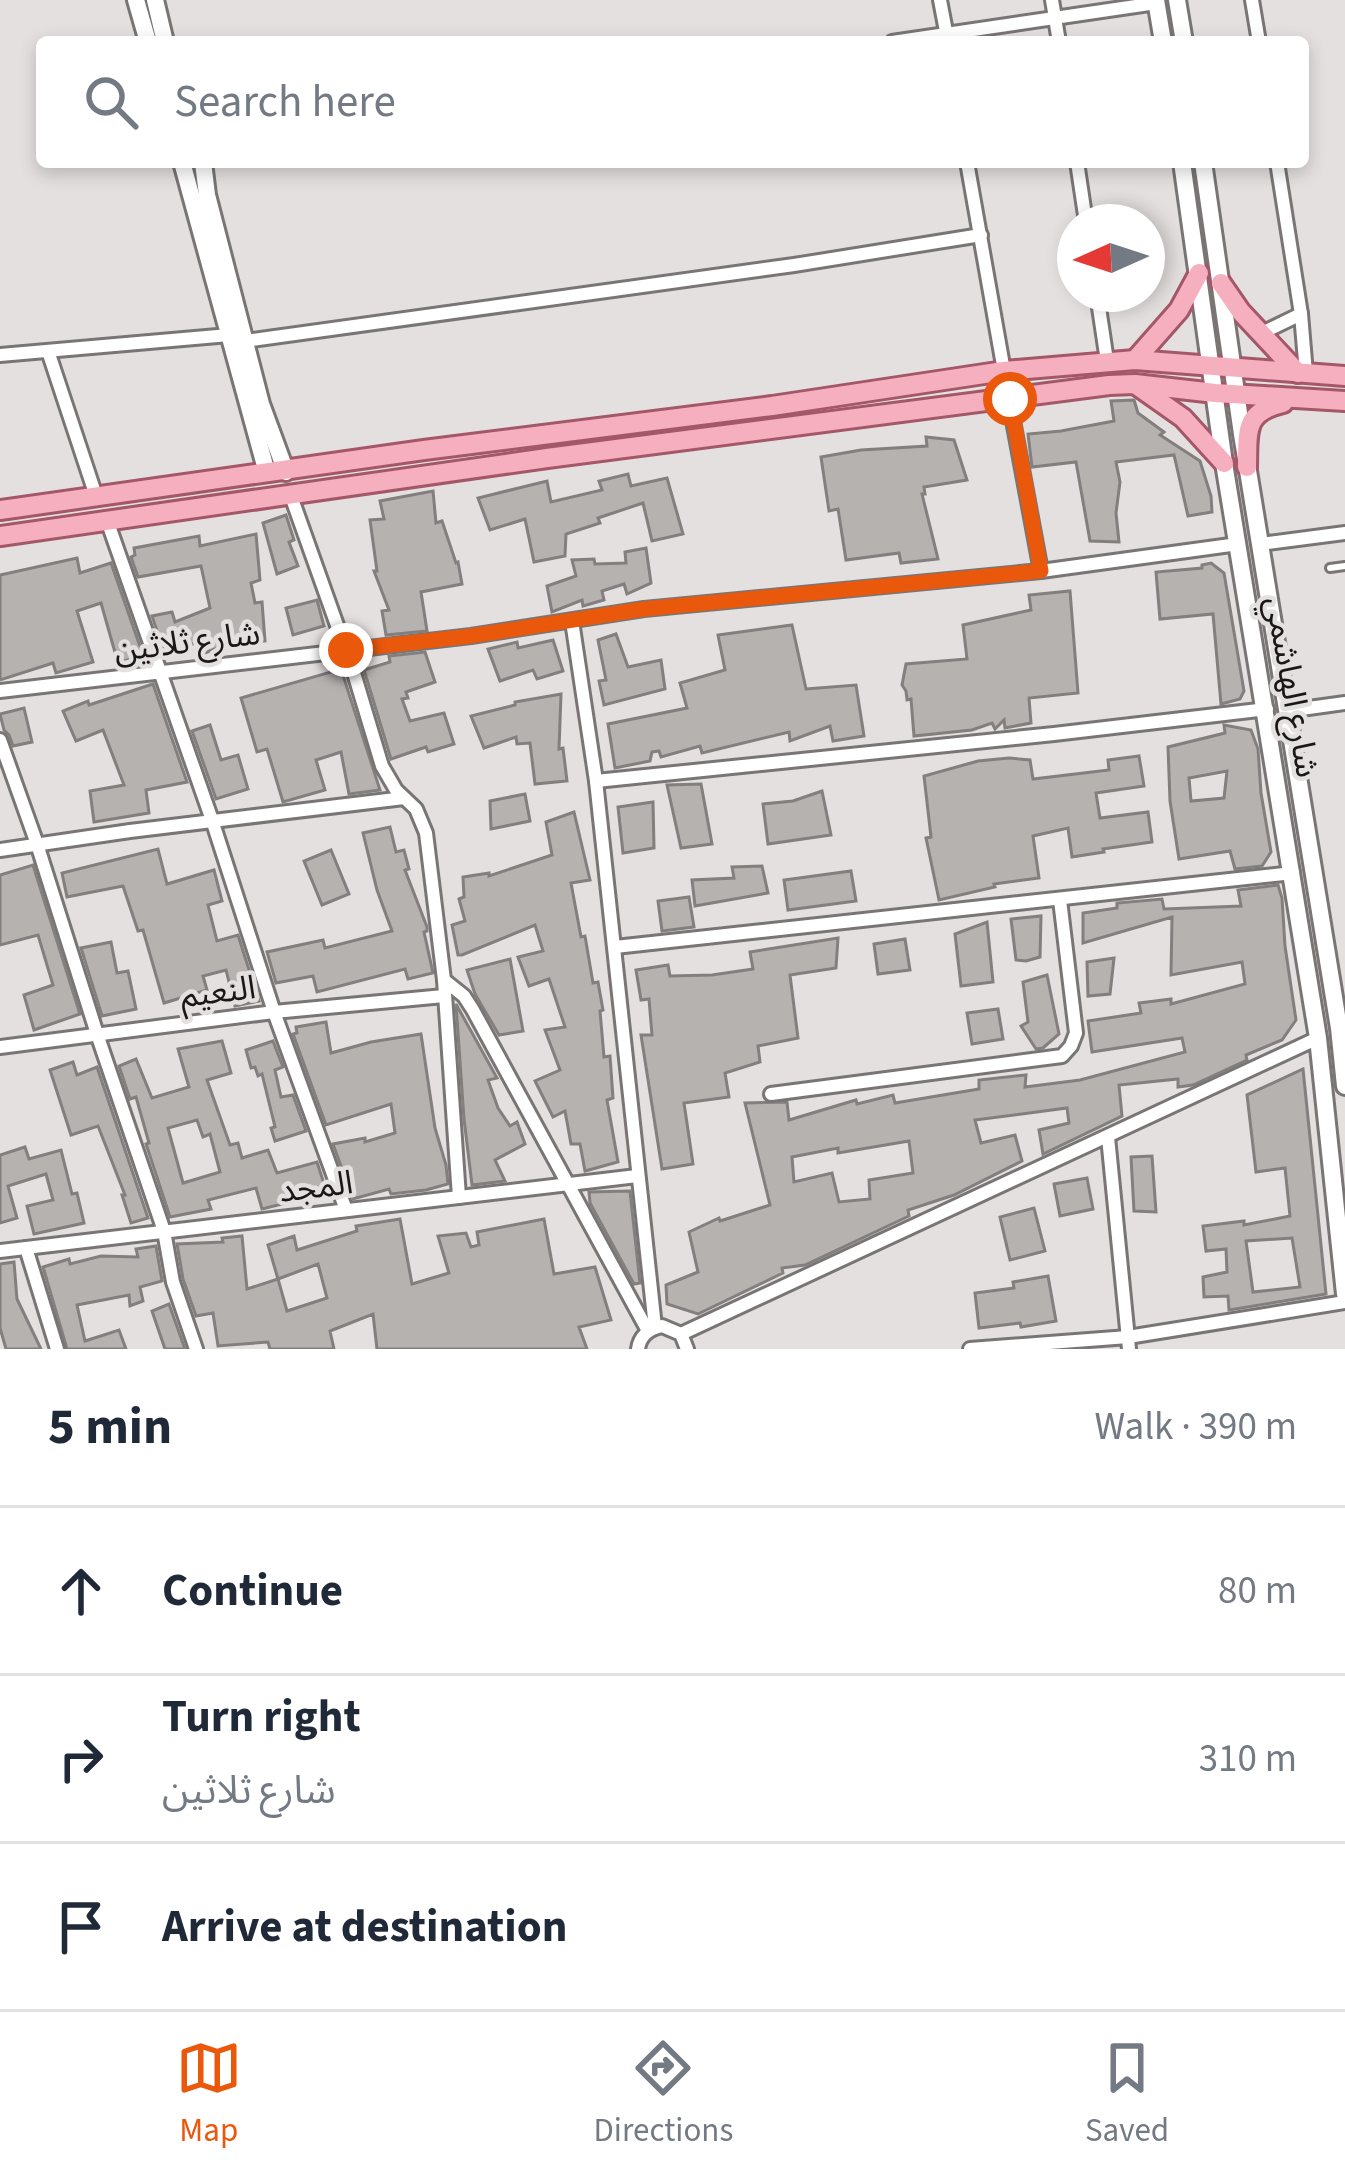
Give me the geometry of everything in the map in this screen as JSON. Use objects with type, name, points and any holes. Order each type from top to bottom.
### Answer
[{"type":"main road","points":[[136,0],[146,36]]},
{"type":"main road","points":[[154,0],[163,36]]},
{"type":"main road","points":[[1156,1],[1161,36]]},
{"type":"main road","points":[[1178,1],[1183,36]]},
{"type":"main road","points":[[184,168],[261,404],[277,472]]},
{"type":"main road","points":[[205,168],[237,338]]},
{"type":"main road","name":"شارع الهاشمي","points":[[1183,168],[1224,463],[1318,1038],[1345,1298]]},
{"type":"main road","name":"شارع الهاشمي","points":[[1204,168],[1247,467],[1342,1027],[1345,1080]]},
{"type":"main road","points":[[1135,360],[1179,310],[1199,273]]},
{"type":"main road","points":[[1221,283],[1241,312],[1302,373]]},
{"type":"main road","points":[[0,510],[1004,371],[1135,360],[1345,376]]},
{"type":"main road","points":[[1135,384],[1184,418],[1224,463]]},
{"type":"main road","points":[[0,536],[1109,385],[1345,401]]},
{"type":"main road","points":[[1247,467],[1252,419],[1268,406],[1300,399]]},
{"type":"main road","points":[[544,436],[547,458]]},
{"type":"main road","points":[[58,501],[62,527]]},
{"type":"main road","points":[[1318,1038],[1342,1027]]},
{"type":"street","points":[[940,0],[947,36]]},
{"type":"street","points":[[1052,0],[1058,36]]},
{"type":"street","points":[[1178,1],[1187,0]]},
{"type":"street","points":[[1252,0],[1258,36]]},
{"type":"street","points":[[952,36],[1156,1]]},
{"type":"street","points":[[968,168],[1004,371]]},
{"type":"street","points":[[1078,168],[1083,204]]},
{"type":"street","points":[[1278,168],[1301,314],[1302,373]]},
{"type":"street","points":[[0,356],[237,338],[794,266],[980,236]]},
{"type":"street","points":[[1100,312],[1108,361]]},
{"type":"street","points":[[1262,333],[1301,314]]},
{"type":"street","points":[[48,351],[96,496]]},
{"type":"street","points":[[1010,399],[1041,571]]},
{"type":"street","points":[[291,496],[382,766],[416,809],[426,833],[444,980],[459,1197]]},
{"type":"street","points":[[108,523],[346,1210]]},
{"type":"street","points":[[1260,544],[1345,533]]},
{"type":"street","name":"شارع ثلاثين","points":[[0,691],[471,636],[644,609],[1041,571],[1238,544]]},
{"type":"street","points":[[572,621],[615,947],[651,1329]]},
{"type":"street","points":[[1287,711],[1345,703]]},
{"type":"street","points":[[596,781],[1267,709]]},
{"type":"street","points":[[0,740],[164,1231],[173,1282],[196,1349]]},
{"type":"street","points":[[0,850],[404,798]]},
{"type":"street","points":[[615,947],[1293,873]]},
{"type":"street","points":[[771,1094],[1062,1056],[1076,1033],[1060,901]]},
{"type":"street","points":[[444,980],[473,1010],[651,1329]]},
{"type":"street","name":"النعيم","points":[[0,1047],[444,996]]},
{"type":"street","points":[[681,1334],[1318,1038]]},
{"type":"street","points":[[1108,1137],[1129,1343]]},
{"type":"street","name":"المجد","points":[[0,1251],[638,1176]]},
{"type":"street","points":[[26,1248],[57,1349]]},
{"type":"street","points":[[970,1349],[1129,1343],[1345,1298]]},
{"type":"street","points":[[638,1349],[642,1336],[651,1329],[669,1327],[681,1334],[687,1349]]},
{"type":"lane","points":[[1330,568],[1345,566]]},
{"type":"building","points":[[1134,400],[1138,413],[1164,432],[1160,435],[1200,461],[1212,512],[1188,516],[1174,455],[1116,462],[1119,542],[1090,541],[1076,462],[1032,467],[1028,434],[1114,421],[1111,401]]},
{"type":"building","points":[[926,437],[954,440],[967,480],[924,487],[938,559],[901,563],[899,553],[846,560],[838,509],[829,511],[821,457],[927,446]]},
{"type":"building","points":[[628,474],[631,486],[667,478],[683,534],[652,541],[643,503],[566,534],[565,556],[534,562],[525,519],[490,530],[478,498],[547,481],[551,502],[602,490],[599,481]]},
{"type":"building","points":[[433,491],[436,523],[442,521],[462,584],[421,592],[427,631],[386,635],[382,611],[389,610],[374,571],[370,520],[384,519],[380,501]]},
{"type":"building","points":[[286,515],[298,566],[277,574],[263,523]]},
{"type":"building","points":[[256,534],[260,580],[251,583],[255,603],[262,602],[265,641],[225,645],[200,655],[196,643],[164,652],[152,616],[172,612],[175,622],[210,608],[201,566],[138,577],[131,557],[134,548],[199,536],[200,546]]},
{"type":"building","points":[[646,548],[651,583],[627,594],[624,584],[602,591],[604,600],[583,606],[582,600],[552,612],[547,586],[576,576],[572,560],[626,563],[625,552]]},
{"type":"building","points":[[77,558],[80,573],[111,563],[143,655],[118,663],[101,603],[77,611],[93,662],[56,673],[53,663],[0,680],[0,575]]},
{"type":"building","points":[[1211,563],[1224,573],[1244,691],[1240,699],[1221,704],[1213,614],[1160,619],[1156,572]]},
{"type":"building","points":[[1070,591],[1078,693],[1029,698],[1031,723],[1005,728],[1004,720],[995,729],[992,723],[972,730],[914,736],[911,699],[907,700],[902,685],[906,664],[967,659],[963,625],[1031,610],[1029,595]]},
{"type":"building","points":[[317,600],[324,626],[293,635],[286,608]]},
{"type":"building","points":[[792,625],[806,689],[856,685],[864,736],[833,741],[830,726],[790,741],[789,732],[702,753],[700,746],[661,757],[659,751],[652,752],[650,761],[615,768],[608,724],[687,708],[680,683],[725,670],[718,635]]},
{"type":"building","points":[[616,634],[628,667],[661,660],[665,689],[604,705],[599,681],[606,680],[598,640]]},
{"type":"building","points":[[553,640],[563,671],[537,679],[533,670],[500,681],[488,649]]},
{"type":"building","points":[[425,652],[435,682],[406,692],[408,698],[402,699],[410,721],[444,713],[454,744],[391,759],[364,670],[390,662],[389,656]]},
{"type":"building","points":[[341,669],[380,790],[349,794],[341,752],[316,760],[325,790],[283,802],[267,749],[257,752],[241,698]]},
{"type":"building","points":[[153,684],[187,782],[146,790],[149,813],[94,822],[90,791],[124,785],[103,730],[76,741],[63,711]]},
{"type":"building","points":[[561,694],[559,749],[563,748],[567,781],[535,784],[530,743],[517,744],[516,737],[484,748],[471,716]]},
{"type":"building","points":[[24,708],[32,742],[13,746],[0,714]]},
{"type":"building","points":[[210,725],[221,760],[238,755],[248,789],[216,799],[192,731]]},
{"type":"building","points":[[1224,725],[1251,730],[1258,749],[1271,852],[1262,866],[1235,869],[1230,851],[1179,859],[1168,747],[1225,733]],"holes":[[[1227,771],[1224,798],[1191,801],[1189,778]]]},
{"type":"building","points":[[1139,756],[1144,786],[1096,793],[1100,818],[1148,812],[1152,842],[1072,857],[1068,828],[1033,836],[1039,878],[994,884],[939,900],[926,838],[931,837],[924,776],[1009,758],[1030,760],[1033,779],[1109,770],[1108,760]]},
{"type":"building","points":[[701,784],[712,844],[681,848],[667,785]]},
{"type":"building","points":[[822,791],[831,835],[768,844],[763,804]]},
{"type":"building","points":[[525,794],[530,821],[491,829],[490,801]]},
{"type":"building","points":[[653,802],[654,848],[623,853],[618,807]]},
{"type":"building","points":[[574,812],[590,880],[571,883],[603,1010],[604,1057],[610,1056],[613,1098],[607,1100],[618,1162],[585,1171],[580,1144],[571,1144],[565,1111],[553,1117],[535,1081],[560,1070],[545,1030],[565,1027],[549,979],[529,986],[518,957],[543,951],[535,925],[458,955],[452,925],[465,921],[459,899],[464,897],[463,877],[489,876],[552,855],[546,822]]},
{"type":"building","points":[[390,827],[396,852],[404,850],[409,869],[405,870],[427,927],[424,932],[433,973],[408,979],[405,969],[317,992],[313,976],[276,983],[267,952],[323,940],[325,948],[392,931],[363,833]]},
{"type":"building","points":[[158,849],[167,884],[214,870],[222,901],[208,905],[217,941],[238,935],[259,1001],[235,1006],[226,970],[203,976],[207,990],[164,1003],[143,930],[138,931],[123,886],[67,897],[62,873]]},
{"type":"building","points":[[331,850],[349,894],[322,905],[304,861]]},
{"type":"building","points":[[33,865],[80,1014],[34,1030],[24,995],[53,985],[38,935],[0,945],[0,875]]},
{"type":"building","points":[[762,866],[768,893],[695,906],[692,880],[734,878],[732,867]]},
{"type":"building","points":[[851,871],[856,901],[788,910],[784,880]]},
{"type":"building","points":[[1278,885],[1282,898],[1296,1020],[1282,1040],[1193,1085],[1178,1087],[1178,1079],[1119,1085],[1122,1116],[1043,1154],[1039,1130],[1069,1123],[1067,1108],[975,1120],[981,1143],[1015,1135],[1022,1161],[954,1195],[908,1210],[909,1216],[805,1265],[782,1268],[783,1273],[698,1314],[667,1304],[666,1285],[698,1272],[689,1232],[719,1218],[770,1205],[745,1103],[787,1102],[789,1120],[856,1100],[857,1104],[893,1095],[895,1103],[979,1089],[979,1080],[1026,1075],[1025,1087],[1080,1080],[1185,1052],[1182,1038],[1092,1052],[1088,1021],[1141,1013],[1139,1003],[1171,999],[1171,1004],[1245,984],[1242,962],[1171,975],[1172,917],[1083,943],[1083,913],[1117,908],[1117,903],[1162,899],[1164,909],[1241,906],[1238,890]],"holes":[[[909,1141],[913,1173],[869,1180],[870,1199],[839,1202],[832,1173],[794,1182],[792,1157]]]},
{"type":"building","points":[[689,897],[694,927],[662,931],[658,901]]},
{"type":"building","points":[[1041,916],[1040,957],[1016,960],[1011,919]]},
{"type":"building","points":[[987,922],[993,982],[961,986],[955,934]]},
{"type":"building","points":[[838,938],[836,968],[790,975],[798,1038],[758,1046],[760,1062],[725,1073],[729,1097],[684,1103],[693,1164],[662,1169],[641,1035],[652,1035],[649,999],[641,1000],[636,970],[668,965],[670,976],[753,969],[750,952]]},
{"type":"building","points":[[905,939],[910,970],[878,974],[874,944]]},
{"type":"building","points":[[111,942],[117,973],[128,971],[136,1009],[102,1016],[81,948]]},
{"type":"building","points":[[1114,958],[1110,994],[1088,996],[1087,962]]},
{"type":"building","points":[[510,959],[523,1031],[499,1035],[467,970]]},
{"type":"building","points":[[1047,975],[1059,1034],[1036,1049],[1021,1026],[1028,1022],[1023,982]]},
{"type":"building","points":[[456,1004],[497,1078],[488,1080],[498,1108],[510,1126],[517,1122],[525,1144],[495,1160],[505,1181],[472,1185]]},
{"type":"building","points":[[998,1009],[1003,1039],[972,1044],[967,1013]]},
{"type":"building","points":[[326,1022],[331,1053],[421,1034],[448,1184],[391,1194],[389,1189],[353,1199],[333,1144],[365,1138],[365,1142],[395,1133],[391,1104],[326,1125],[293,1034],[296,1027]]},
{"type":"building","points":[[222,1041],[231,1073],[207,1080],[230,1145],[238,1143],[242,1158],[268,1150],[277,1173],[317,1162],[327,1193],[262,1209],[256,1188],[208,1200],[211,1209],[170,1217],[136,1097],[130,1099],[119,1066],[136,1059],[152,1098],[189,1087],[178,1049]],"holes":[[[197,1120],[203,1137],[210,1134],[220,1172],[183,1183],[168,1128]]]},
{"type":"building","points":[[273,1041],[283,1067],[275,1070],[281,1097],[293,1095],[306,1131],[275,1141],[262,1074],[258,1076],[255,1067],[251,1068],[246,1050]]},
{"type":"building","points":[[73,1062],[77,1075],[97,1067],[148,1218],[131,1223],[98,1126],[71,1135],[50,1070]]},
{"type":"building","points":[[1303,1069],[1326,1294],[1229,1310],[1228,1296],[1204,1297],[1203,1277],[1227,1272],[1226,1249],[1206,1251],[1203,1226],[1244,1221],[1244,1225],[1290,1216],[1285,1168],[1256,1172],[1247,1095]],"holes":[[[1292,1238],[1300,1287],[1253,1292],[1246,1241]]]},
{"type":"building","points":[[25,1147],[29,1159],[61,1150],[84,1223],[34,1234],[27,1206],[53,1200],[46,1174],[8,1186],[17,1218],[0,1223],[0,1155]]},
{"type":"building","points":[[1152,1156],[1156,1212],[1134,1211],[1131,1157]]},
{"type":"building","points":[[1087,1178],[1093,1209],[1060,1216],[1054,1184]]},
{"type":"building","points":[[630,1191],[640,1283],[634,1284],[590,1203],[589,1192]]},
{"type":"building","points":[[1034,1208],[1045,1251],[1010,1260],[1000,1217]]},
{"type":"building","points":[[400,1219],[412,1284],[449,1273],[438,1236],[466,1233],[471,1247],[479,1245],[477,1232],[544,1219],[554,1274],[595,1267],[611,1320],[579,1327],[587,1349],[377,1349],[373,1314],[330,1331],[334,1349],[270,1349],[268,1342],[218,1346],[213,1313],[196,1316],[177,1244],[223,1242],[222,1238],[242,1236],[247,1289],[278,1279],[268,1245],[294,1236],[297,1250],[357,1231],[356,1226]],"holes":[[[318,1264],[327,1298],[287,1311],[278,1279]]]},
{"type":"building","points":[[156,1246],[162,1281],[140,1287],[143,1301],[130,1306],[129,1295],[77,1305],[85,1341],[119,1330],[126,1349],[67,1349],[43,1267],[69,1259],[70,1264],[101,1256],[138,1257],[136,1249]]},
{"type":"building","points":[[14,1262],[17,1299],[41,1349],[6,1349],[0,1328],[0,1264]]},
{"type":"building","points":[[1048,1276],[1056,1321],[979,1328],[975,1293],[1014,1288],[1013,1282]]},
{"type":"building","points":[[169,1304],[185,1349],[165,1349],[152,1311]]},
{"type":"route","points":[[346,650],[644,609],[1041,571],[1010,399]]}]
